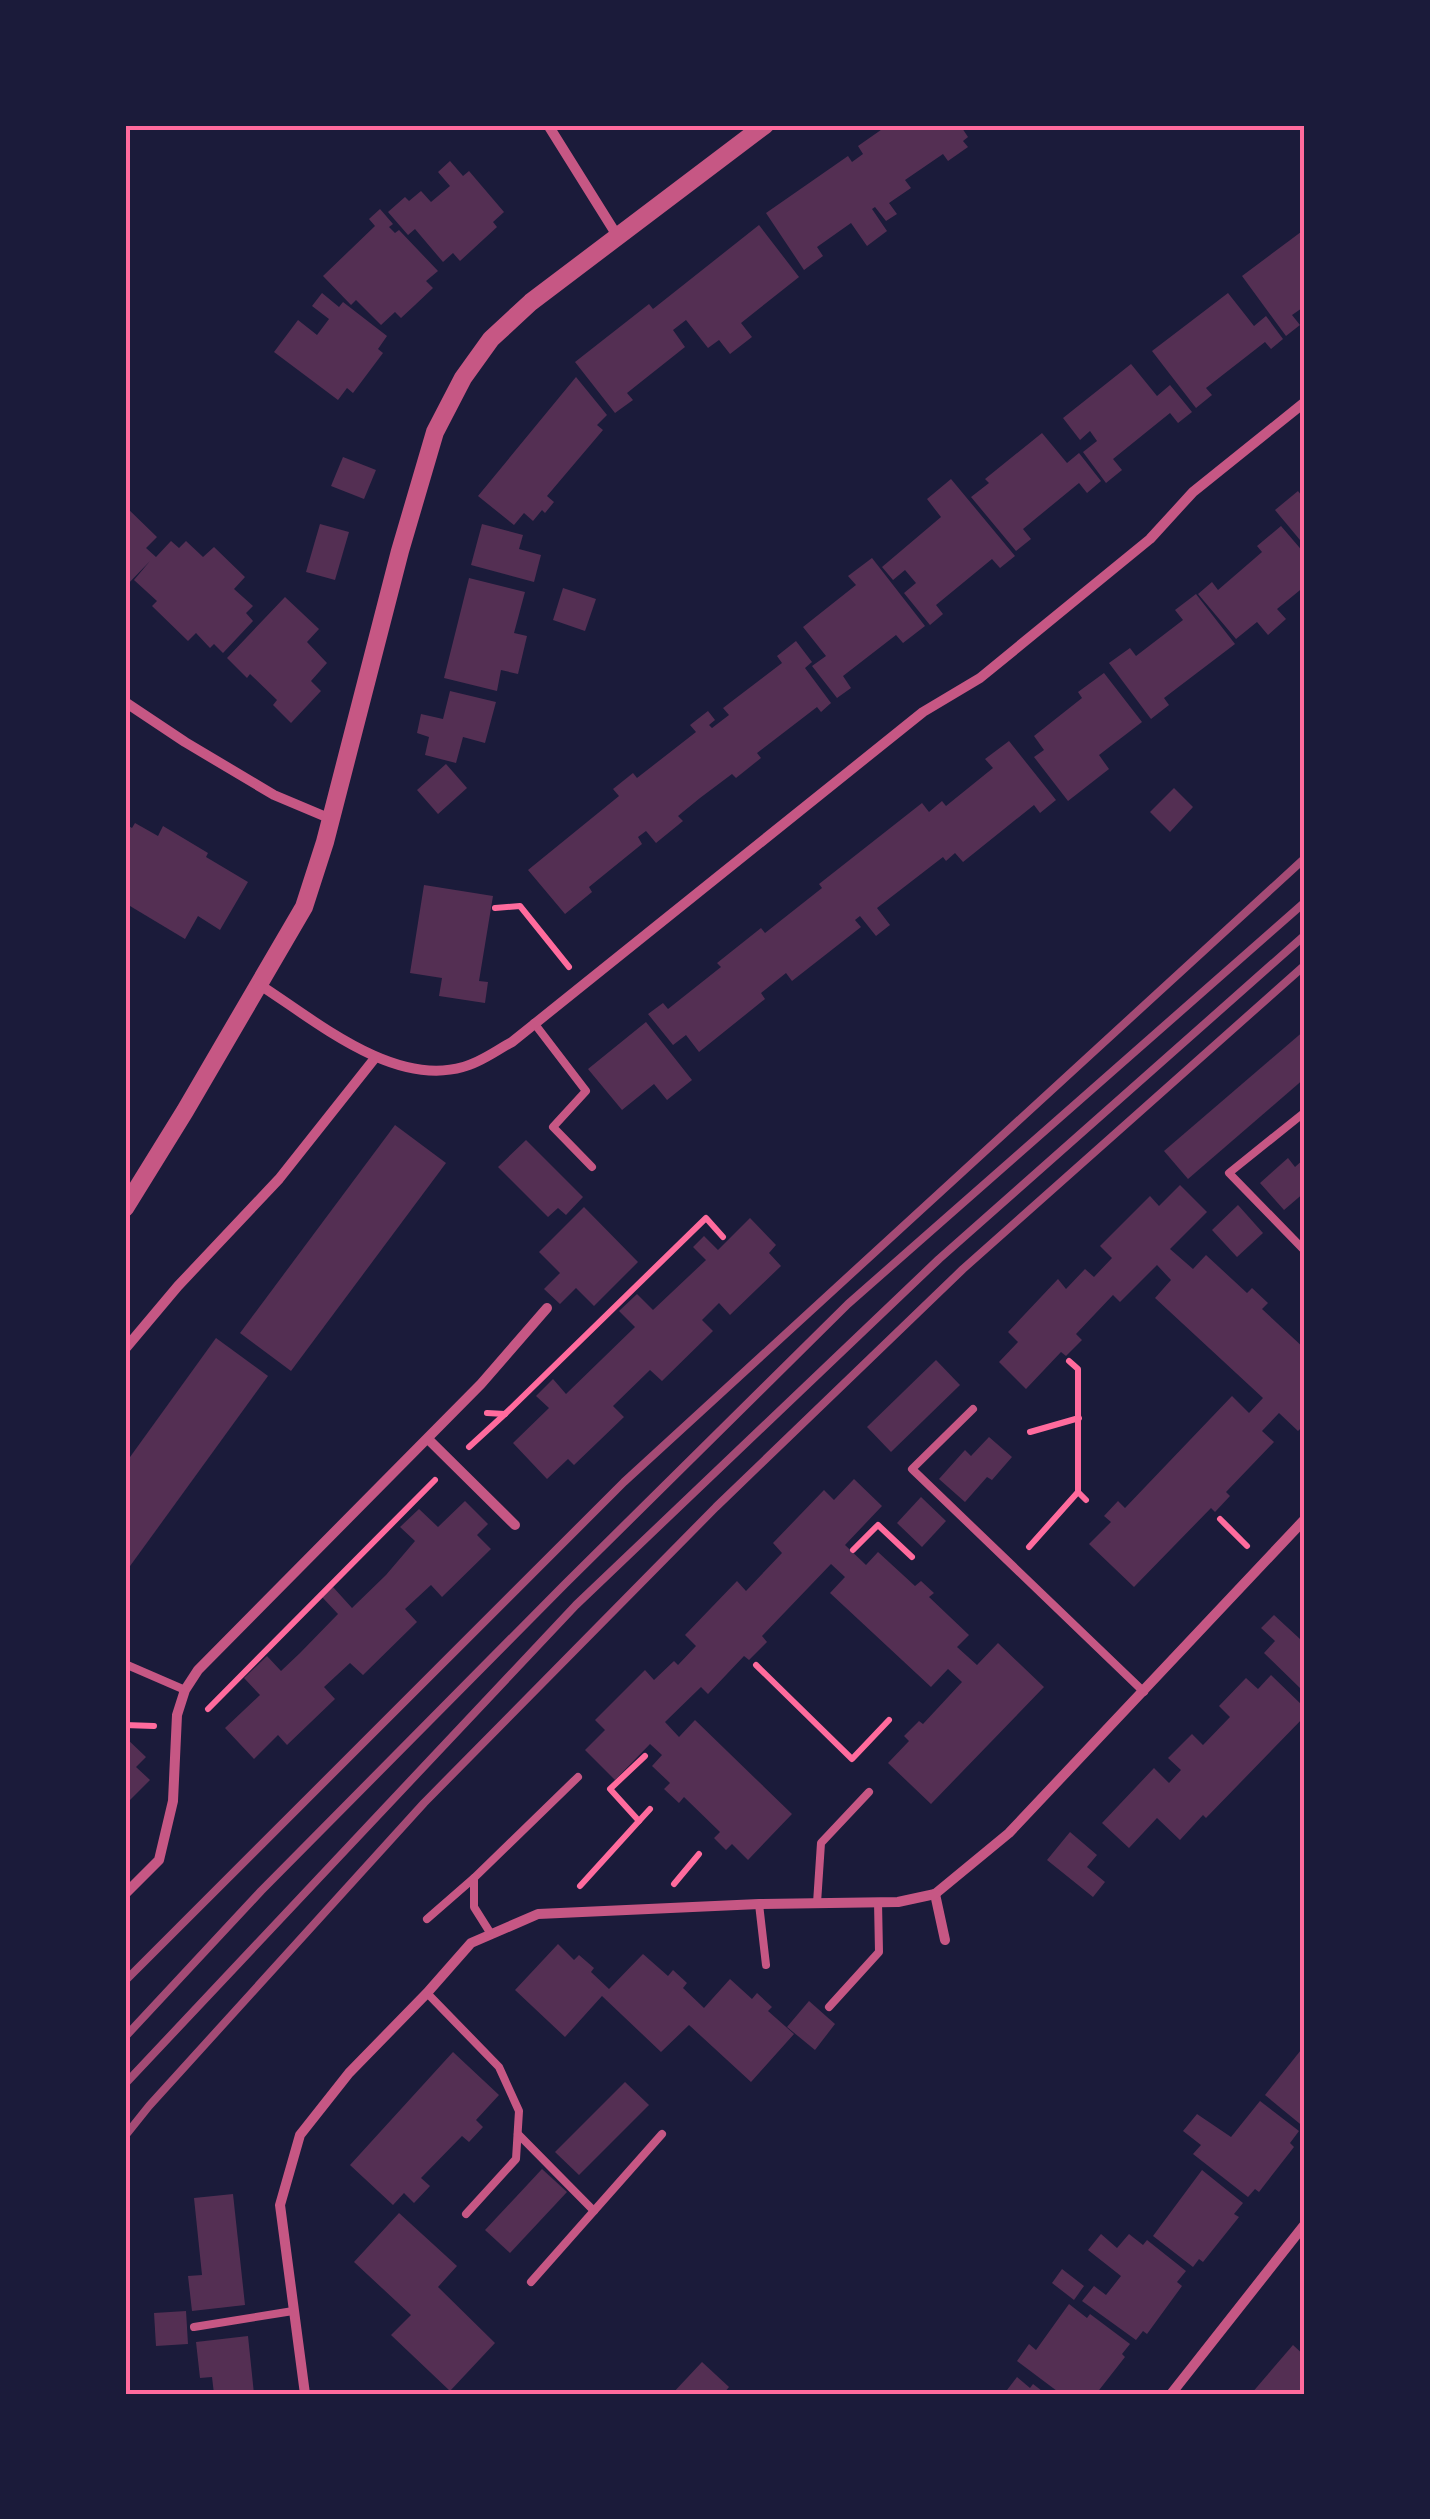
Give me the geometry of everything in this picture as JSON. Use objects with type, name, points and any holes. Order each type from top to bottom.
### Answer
[{"type":"street","points":[[548,125],[618,238]]},
{"type":"street","points":[[125,1208],[304,907],[435,432],[463,378],[492,339],[532,302],[766,125]]},
{"type":"street","points":[[260,985],[375,1058],[422,1071],[464,1067],[512,1042],[923,712],[980,678],[1150,539],[1192,492],[1305,402]]},
{"type":"street","points":[[125,702],[274,796],[331,819]]},
{"type":"street","points":[[125,1349],[178,1286],[279,1179],[375,1058]]},
{"type":"street","points":[[125,1894],[159,1860],[174,1801],[178,1716],[185,1690],[198,1670],[428,1439],[547,1308]]},
{"type":"street","points":[[428,1439],[514,1525]]},
{"type":"street","points":[[304,2394],[280,2205],[300,2135],[349,2073],[472,1943],[538,1914],[898,1902],[935,1894],[1009,1833],[1305,1519]]},
{"type":"street","points":[[935,1894],[945,1940]]},
{"type":"street","points":[[1171,2394],[1305,2224]]},
{"type":"lane","points":[[534,1022],[586,1090],[553,1126],[592,1167]]},
{"type":"lane","points":[[1305,1112],[1229,1173],[1305,1251]]},
{"type":"lane","points":[[973,1409],[912,1469],[1144,1692]]},
{"type":"lane","points":[[125,1664],[185,1690]]},
{"type":"lane","points":[[427,1919],[578,1777]]},
{"type":"lane","points":[[818,1903],[821,1842],[869,1792]]},
{"type":"lane","points":[[474,1878],[474,1907],[492,1934]]},
{"type":"lane","points":[[829,2007],[879,1952],[878,1902]]},
{"type":"lane","points":[[759,1904],[766,1965]]},
{"type":"lane","points":[[427,1993],[500,2067],[520,2111],[516,2159],[466,2214]]},
{"type":"lane","points":[[518,2134],[594,2211]]},
{"type":"lane","points":[[531,2282],[662,2134]]},
{"type":"lane","points":[[194,2327],[292,2311]]},
{"type":"path","points":[[495,908],[520,906],[582,984]]},
{"type":"path","points":[[178,1716],[208,1708],[452,1463],[706,1218],[723,1237]]},
{"type":"path","points":[[1012,1566],[1078,1492],[1078,1369],[1069,1361]]},
{"type":"path","points":[[453,1413],[505,1414]]},
{"type":"path","points":[[1030,1432],[1078,1418]]},
{"type":"path","points":[[1078,1492],[1086,1500]]},
{"type":"path","points":[[1220,1519],[1264,1563]]},
{"type":"path","points":[[853,1550],[878,1524],[912,1557]]},
{"type":"path","points":[[756,1665],[852,1759],[889,1720]]},
{"type":"path","points":[[639,1820],[610,1789],[644,1756]]},
{"type":"path","points":[[555,1913],[650,1809]]},
{"type":"building","points":[[888,125],[960,125],[968,137],[963,141],[968,147],[948,161],[943,154],[905,180],[911,188],[889,203],[897,214],[886,221],[875,207],[872,209],[887,231],[867,246],[851,223],[817,247],[823,256],[804,270],[766,213],[848,156],[852,162],[863,154],[858,146]]},
{"type":"building","points":[[450,161],[463,176],[469,171],[504,212],[493,222],[497,227],[460,261],[453,253],[443,262],[415,229],[408,235],[388,212],[405,197],[409,201],[421,191],[431,202],[450,186],[438,172]]},
{"type":"building","points":[[380,209],[393,224],[389,227],[395,233],[399,230],[438,271],[426,281],[433,288],[401,318],[395,312],[381,325],[356,300],[351,305],[323,276],[375,226],[369,219]]},
{"type":"building","points":[[759,225],[799,277],[741,323],[752,337],[730,354],[719,340],[708,348],[686,320],[673,330],[685,347],[627,393],[633,400],[615,413],[575,362],[649,304],[653,309]]},
{"type":"building","points":[[1305,229],[1305,306],[1292,315],[1300,325],[1286,336],[1242,276]]},
{"type":"building","points":[[322,293],[339,307],[343,302],[387,336],[378,349],[383,353],[353,393],[347,388],[338,400],[274,352],[298,320],[317,335],[329,319],[312,306]]},
{"type":"building","points":[[1228,293],[1254,326],[1266,316],[1283,339],[1271,349],[1265,342],[1206,388],[1212,395],[1196,408],[1152,351]]},
{"type":"building","points":[[1131,364],[1157,396],[1170,385],[1192,412],[1178,423],[1170,413],[1113,459],[1122,470],[1106,483],[1083,452],[1097,441],[1090,431],[1080,440],[1063,418]]},
{"type":"building","points":[[576,377],[607,415],[597,425],[603,430],[547,496],[554,502],[545,513],[542,510],[533,521],[524,513],[514,525],[478,496]]},
{"type":"building","points":[[1042,433],[1067,463],[1079,453],[1101,481],[1087,493],[1079,483],[1023,529],[1031,539],[1016,551],[971,497],[989,483],[985,479]]},
{"type":"building","points":[[343,457],[376,470],[364,499],[331,486]]},
{"type":"building","points":[[951,479],[1015,556],[1000,568],[992,559],[936,605],[943,614],[930,625],[904,593],[916,583],[905,570],[893,580],[882,567],[941,517],[927,499]]},
{"type":"building","points":[[1298,491],[1305,500],[1305,546],[1275,510]]},
{"type":"building","points":[[125,506],[157,537],[146,548],[156,557],[171,541],[179,548],[186,541],[203,557],[214,547],[245,577],[234,589],[253,606],[246,613],[253,621],[223,653],[214,644],[210,648],[196,633],[188,641],[152,606],[157,601],[134,580],[150,561],[125,587]]},
{"type":"building","points":[[320,524],[349,532],[335,580],[306,572]]},
{"type":"building","points":[[482,524],[523,535],[519,549],[541,555],[534,582],[471,565]]},
{"type":"building","points":[[1281,526],[1305,554],[1305,586],[1277,609],[1286,619],[1268,635],[1257,622],[1236,639],[1198,594],[1212,582],[1218,590],[1262,552],[1257,546]]},
{"type":"building","points":[[872,558],[925,626],[903,643],[896,635],[843,676],[851,688],[837,698],[812,666],[826,656],[803,627],[856,585],[848,576]]},
{"type":"building","points":[[469,578],[525,592],[514,633],[527,636],[518,674],[501,670],[497,691],[444,678]]},
{"type":"building","points":[[563,588],[596,599],[585,631],[553,620]]},
{"type":"building","points":[[1196,594],[1235,644],[1164,698],[1169,705],[1151,719],[1109,663],[1130,648],[1136,656],[1183,620],[1175,610]]},
{"type":"building","points":[[285,597],[319,629],[307,642],[327,663],[311,681],[321,691],[291,723],[273,705],[277,700],[227,658]]},
{"type":"building","points":[[796,641],[812,662],[805,668],[831,703],[821,712],[817,707],[757,753],[761,758],[736,778],[732,774],[700,798],[678,816],[683,821],[656,843],[646,831],[638,837],[642,844],[589,887],[592,892],[565,914],[528,870],[619,796],[613,789],[633,773],[637,778],[696,732],[690,725],[708,711],[715,720],[709,725],[712,728],[729,715],[723,708],[782,663],[777,656]]},
{"type":"building","points":[[1104,673],[1142,722],[1099,755],[1109,769],[1068,801],[1034,757],[1044,750],[1034,736],[1082,698],[1078,692]]},
{"type":"building","points":[[450,691],[496,702],[485,743],[463,737],[456,763],[425,755],[429,737],[417,733],[421,714],[443,719]]},
{"type":"building","points":[[1009,741],[1056,800],[1040,813],[1034,805],[963,862],[955,853],[946,861],[943,857],[877,908],[890,925],[876,936],[860,916],[855,920],[861,927],[792,981],[786,973],[761,993],[765,999],[699,1052],[686,1035],[673,1045],[648,1014],[663,1003],[668,1009],[721,967],[717,963],[761,928],[765,933],[822,888],[819,884],[922,803],[929,812],[942,801],[946,806],[993,768],[985,759]]},
{"type":"building","points":[[446,764],[467,788],[438,814],[417,790]]},
{"type":"building","points":[[1174,788],[1193,807],[1170,832],[1150,812]]},
{"type":"building","points":[[135,823],[158,836],[163,826],[248,882],[220,930],[198,916],[185,939],[125,903],[125,824],[132,828]]},
{"type":"building","points":[[424,885],[493,896],[479,981],[488,982],[485,1003],[439,996],[442,978],[410,973]]},
{"type":"building","points":[[646,1022],[692,1080],[667,1100],[654,1084],[622,1110],[588,1069]]},
{"type":"building","points":[[1305,1030],[1305,1078],[1188,1179],[1164,1151]]},
{"type":"building","points":[[395,1125],[446,1163],[291,1371],[240,1333]]},
{"type":"building","points":[[526,1140],[583,1197],[566,1215],[558,1208],[548,1217],[498,1167]]},
{"type":"building","points":[[1288,1158],[1295,1167],[1305,1158],[1305,1192],[1284,1210],[1260,1183]]},
{"type":"building","points":[[1180,1185],[1207,1212],[1170,1249],[1193,1269],[1206,1255],[1247,1293],[1252,1288],[1268,1303],[1262,1309],[1305,1349],[1305,1424],[1298,1431],[1279,1413],[1262,1431],[1274,1442],[1226,1492],[1230,1496],[1215,1512],[1211,1508],[1134,1587],[1089,1544],[1111,1522],[1104,1516],[1118,1501],[1125,1508],[1232,1396],[1249,1413],[1263,1398],[1155,1298],[1171,1280],[1157,1265],[1120,1302],[1113,1295],[1076,1334],[1082,1340],[1066,1356],[1061,1352],[1026,1389],[999,1362],[1018,1342],[1008,1332],[1058,1279],[1066,1289],[1085,1269],[1094,1277],[1112,1258],[1100,1246],[1150,1196],[1159,1206]]},
{"type":"building","points":[[1238,1205],[1263,1233],[1237,1257],[1212,1230]]},
{"type":"building","points":[[584,1207],[638,1262],[594,1306],[576,1288],[560,1304],[544,1289],[560,1273],[539,1252]]},
{"type":"building","points":[[750,1218],[776,1245],[769,1253],[781,1266],[730,1315],[719,1303],[702,1320],[713,1331],[662,1381],[650,1370],[613,1406],[624,1417],[574,1465],[568,1459],[547,1479],[513,1443],[549,1408],[536,1396],[553,1379],[566,1394],[635,1327],[619,1311],[637,1294],[653,1310],[706,1260],[693,1247],[704,1236],[718,1250]]},
{"type":"building","points":[[216,1338],[268,1376],[125,1573],[125,1464]]},
{"type":"building","points":[[936,1360],[960,1385],[891,1452],[867,1427]]},
{"type":"building","points":[[989,1437],[1012,1457],[965,1502],[939,1479],[965,1450],[971,1456]]},
{"type":"building","points":[[854,1479],[882,1506],[845,1545],[866,1565],[878,1552],[915,1586],[921,1581],[934,1593],[929,1597],[969,1635],[957,1647],[977,1665],[998,1643],[1044,1687],[931,1804],[888,1763],[909,1741],[904,1736],[919,1721],[923,1724],[962,1682],[948,1669],[931,1687],[830,1593],[845,1577],[831,1564],[762,1636],[767,1642],[749,1660],[744,1656],[708,1694],[701,1687],[665,1722],[679,1737],[695,1720],[792,1814],[748,1860],[732,1844],[726,1850],[714,1838],[720,1832],[684,1797],[679,1803],[664,1789],[670,1783],[652,1766],[662,1755],[650,1744],[615,1780],[585,1750],[605,1730],[595,1720],[645,1670],[654,1680],[674,1661],[678,1665],[696,1646],[685,1635],[737,1581],[746,1591],[782,1553],[773,1543],[824,1490],[834,1500]]},
{"type":"building","points":[[921,1497],[946,1521],[922,1547],[897,1523]]},
{"type":"building","points":[[465,1501],[488,1524],[477,1535],[491,1549],[442,1597],[431,1585],[405,1609],[417,1622],[363,1675],[350,1663],[324,1687],[335,1699],[287,1745],[278,1735],[254,1759],[225,1728],[260,1695],[244,1678],[267,1656],[281,1671],[300,1653],[338,1614],[322,1597],[333,1587],[352,1608],[415,1541],[400,1527],[419,1509],[438,1527]]},
{"type":"building","points":[[1274,1615],[1300,1639],[1305,1634],[1305,1684],[1301,1689],[1264,1653],[1275,1641],[1261,1628]]},
{"type":"building","points":[[1271,1675],[1305,1708],[1305,1716],[1206,1818],[1203,1815],[1180,1840],[1157,1818],[1129,1848],[1102,1823],[1154,1768],[1169,1783],[1181,1770],[1168,1758],[1192,1734],[1203,1745],[1230,1717],[1219,1706],[1246,1678],[1258,1689]]},
{"type":"building","points":[[125,1737],[146,1757],[136,1767],[150,1780],[125,1805]]},
{"type":"building","points":[[1070,1832],[1097,1855],[1087,1867],[1105,1882],[1093,1897],[1047,1860]]},
{"type":"building","points":[[558,1944],[574,1960],[579,1955],[594,1968],[591,1972],[609,1989],[643,1954],[668,1976],[673,1970],[687,1983],[683,1988],[704,2008],[730,1979],[752,1999],[757,1993],[772,2007],[768,2011],[794,2034],[751,2082],[689,2025],[661,2052],[602,1996],[565,2037],[515,1990]]},
{"type":"building","points":[[809,2001],[835,2024],[815,2050],[787,2027]]},
{"type":"building","points":[[1305,2045],[1305,2128],[1265,2095]]},
{"type":"building","points":[[453,2052],[499,2095],[476,2120],[483,2127],[469,2142],[462,2136],[421,2178],[430,2186],[414,2203],[404,2193],[393,2205],[350,2165]]},
{"type":"building","points":[[625,2082],[649,2105],[579,2175],[555,2152]]},
{"type":"building","points":[[1260,2101],[1299,2131],[1290,2143],[1294,2147],[1259,2192],[1255,2189],[1248,2197],[1193,2154],[1201,2145],[1183,2131],[1197,2114],[1231,2137]]},
{"type":"building","points":[[542,2169],[567,2192],[510,2253],[485,2230]]},
{"type":"building","points":[[1202,2170],[1243,2203],[1234,2214],[1239,2217],[1203,2262],[1199,2259],[1193,2267],[1153,2236]]},
{"type":"building","points":[[233,2194],[245,2305],[192,2311],[188,2276],[202,2275],[194,2198]]},
{"type":"building","points":[[399,2213],[457,2266],[438,2287],[495,2343],[450,2391],[391,2335],[411,2315],[354,2262]]},
{"type":"building","points":[[1101,2234],[1117,2248],[1129,2234],[1143,2245],[1147,2240],[1186,2271],[1177,2282],[1182,2286],[1147,2334],[1143,2331],[1136,2340],[1082,2301],[1094,2286],[1106,2295],[1121,2276],[1088,2250]]},
{"type":"building","points":[[1062,2269],[1084,2286],[1074,2300],[1052,2283]]},
{"type":"building","points":[[1069,2304],[1087,2318],[1090,2314],[1130,2344],[1122,2354],[1125,2357],[1096,2394],[1061,2394],[1017,2361],[1029,2344],[1036,2350]]},
{"type":"building","points":[[186,2311],[188,2344],[156,2346],[154,2313]]},
{"type":"building","points":[[248,2336],[254,2394],[214,2394],[212,2377],[200,2378],[196,2342]]},
{"type":"building","points":[[1293,2345],[1305,2356],[1305,2394],[1251,2394]]},
{"type":"building","points":[[702,2362],[729,2387],[723,2394],[672,2394]]},
{"type":"building","points":[[1017,2377],[1030,2388],[1033,2384],[1046,2394],[1004,2394]]},
{"type":"railway","points":[[125,1981],[624,1482],[1305,858]]},
{"type":"railway","points":[[125,2037],[261,1891],[848,1304],[1305,902]]},
{"type":"railway","points":[[125,2084],[576,1605],[939,1259],[1305,935]]},
{"type":"railway","points":[[125,2136],[424,1803],[716,1507],[963,1269],[1305,965]]}]
